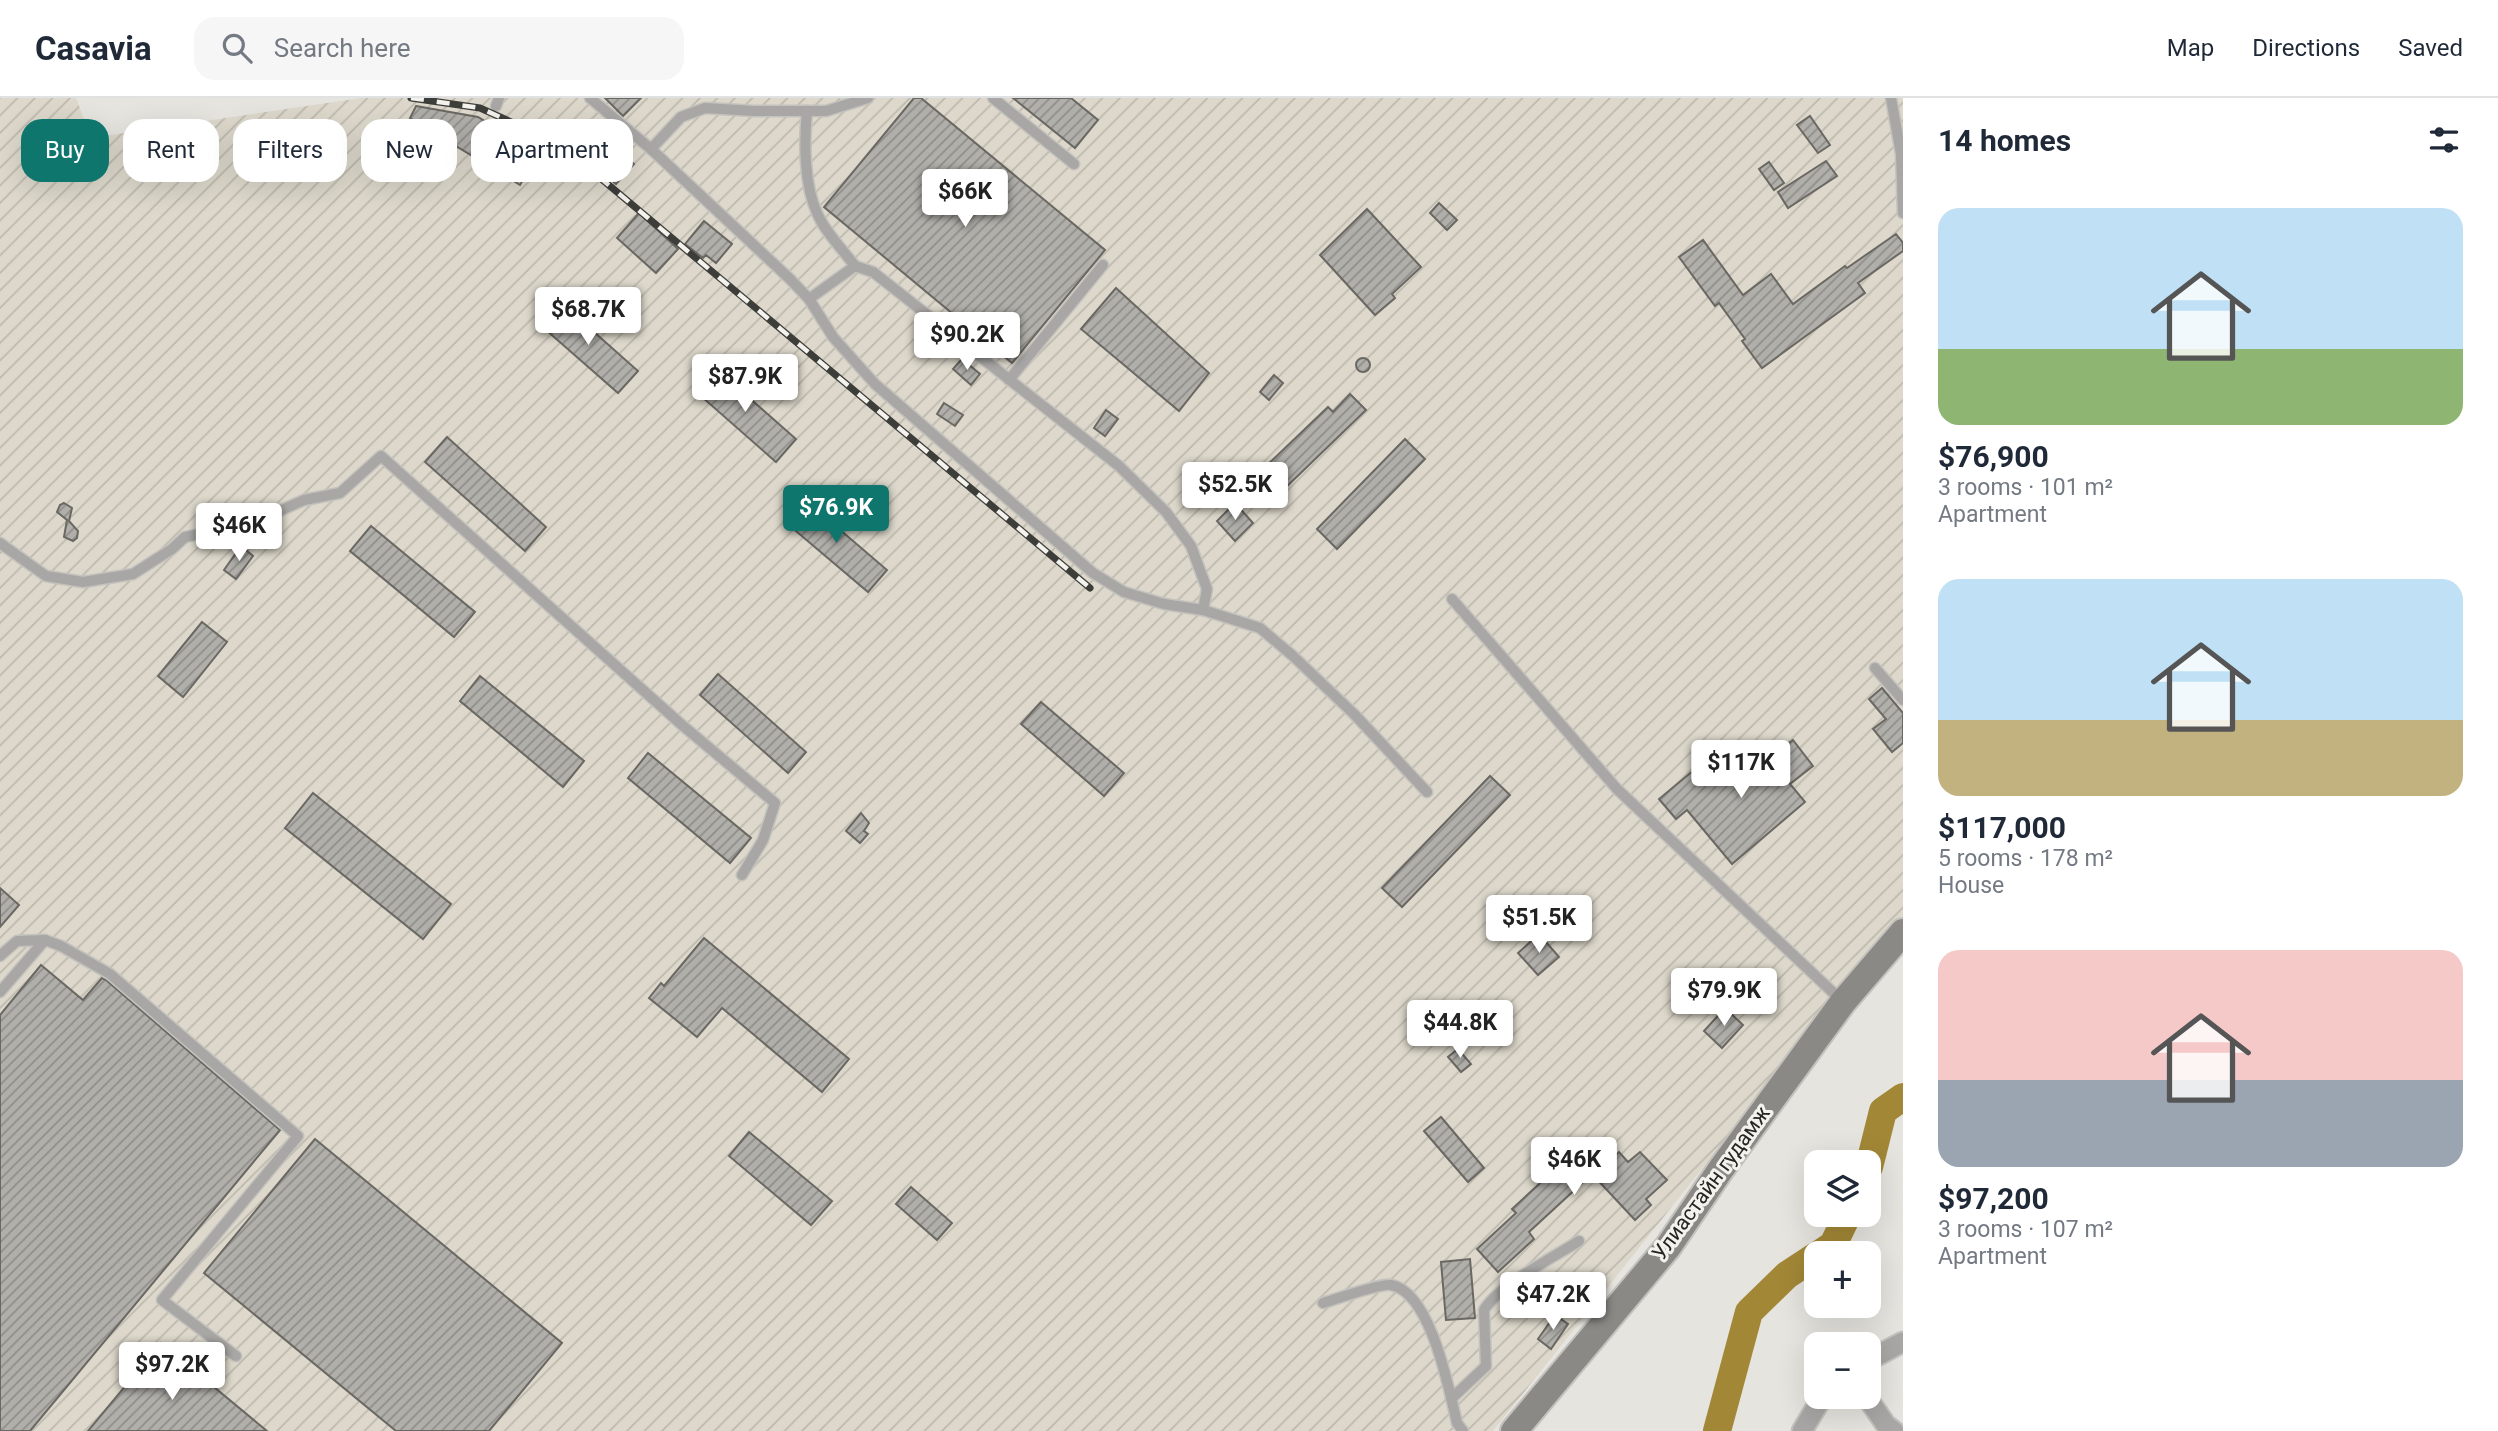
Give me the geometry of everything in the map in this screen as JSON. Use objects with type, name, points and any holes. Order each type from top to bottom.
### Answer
[{"type":"main road","name":"Улиастайн гудамж","points":[[1514,1431],[1668,1247],[1721,1169],[1843,1002],[1903,932]]},
{"type":"street","points":[[1881,1354],[1903,1342]]},
{"type":"street","points":[[1802,1431],[1815,1409]]},
{"type":"street","points":[[1875,1409],[1886,1425],[1895,1431]]},
{"type":"lane","points":[[590,98],[651,149],[809,299],[833,337],[875,384],[1093,573],[1124,592],[1164,604],[1241,620],[1260,628],[1272,636],[1354,714],[1427,792]]},
{"type":"lane","points":[[651,149],[681,117],[705,108],[826,111],[868,98]]},
{"type":"lane","points":[[993,98],[1074,164]]},
{"type":"lane","points":[[1891,98],[1901,154],[1903,213]]},
{"type":"lane","points":[[807,111],[807,174],[817,213],[855,266],[873,272],[1119,466],[1166,512],[1191,546],[1207,589],[1203,610]]},
{"type":"lane","points":[[1009,380],[1103,265]]},
{"type":"lane","points":[[809,299],[855,266]]},
{"type":"lane","points":[[0,543],[46,576],[83,582],[133,574],[172,550],[185,537],[250,524],[304,500],[340,493],[381,456],[682,725],[775,803],[763,840],[742,875]]},
{"type":"lane","points":[[1452,599],[1617,789],[1843,1002]]},
{"type":"lane","points":[[1875,668],[1903,700]]},
{"type":"lane","points":[[0,956],[17,941],[45,940],[110,974],[298,1136],[162,1300],[236,1356]]},
{"type":"lane","points":[[0,992],[45,940]]},
{"type":"lane","points":[[1451,1399],[1486,1366],[1484,1310],[1489,1302],[1579,1241]]},
{"type":"lane","points":[[1322,1303],[1390,1284],[1404,1290],[1416,1300],[1441,1355],[1457,1423],[1463,1431]]},
{"type":"shaded area","points":[[0,98],[76,98],[84,119],[21,119],[21,182],[109,182],[109,135],[123,133],[123,182],[219,182],[219,119],[361,98],[1903,98],[1903,931],[1702,1169],[1493,1431],[0,1431]]},
{"type":"building","points":[[605,98],[641,98],[623,116]]},
{"type":"building","points":[[914,98],[921,98],[1105,250],[1012,363],[824,207]]},
{"type":"building","points":[[1013,98],[1071,98],[1098,120],[1075,148]]},
{"type":"building","points":[[416,106],[481,119],[471,119],[471,155],[457,147],[457,119],[410,118]]},
{"type":"building","points":[[1810,116],[1830,145],[1818,153],[1797,125]]},
{"type":"building","points":[[1826,161],[1837,176],[1788,208],[1778,192]]},
{"type":"building","points":[[1769,162],[1784,183],[1774,190],[1759,169]]},
{"type":"building","points":[[1439,203],[1457,220],[1447,230],[1430,213]]},
{"type":"building","points":[[1367,209],[1421,267],[1392,294],[1395,298],[1375,315],[1320,255]]},
{"type":"building","points":[[639,213],[678,249],[656,273],[617,238]]},
{"type":"building","points":[[704,221],[732,244],[716,263],[706,255],[703,258],[685,244]]},
{"type":"building","points":[[1896,234],[1903,243],[1903,251],[1858,283],[1865,293],[1762,368],[1719,303],[1715,306],[1679,257],[1703,240],[1743,295],[1771,274],[1793,304],[1845,266],[1847,268]]},
{"type":"building","points":[[1116,288],[1209,373],[1179,411],[1081,329]]},
{"type":"building","points":[[558,300],[638,371],[618,393],[538,323]]},
{"type":"building","points":[[1360,358],[1366,358],[1370,365],[1366,372],[1360,372],[1356,368],[1356,362]]},
{"type":"building","points":[[962,359],[980,374],[971,385],[953,369]]},
{"type":"building","points":[[714,367],[796,439],[776,462],[694,390]]},
{"type":"building","points":[[1274,375],[1283,383],[1269,400],[1260,392]]},
{"type":"building","points":[[1350,394],[1366,410],[1281,492],[1261,471],[1328,407],[1333,412]]},
{"type":"building","points":[[944,403],[963,415],[955,426],[937,414]]},
{"type":"building","points":[[1106,410],[1118,419],[1105,436],[1094,428]]},
{"type":"building","points":[[447,437],[546,527],[525,551],[425,462]]},
{"type":"building","points":[[1405,439],[1425,459],[1337,549],[1317,529]]},
{"type":"building","points":[[804,499],[887,570],[868,592],[784,521]]},
{"type":"building","points":[[64,503],[72,508],[69,521],[78,531],[77,538],[73,541],[64,537],[67,520],[57,512]]},
{"type":"building","points":[[1235,503],[1253,523],[1235,541],[1217,521]]},
{"type":"building","points":[[371,526],[475,612],[454,637],[350,551]]},
{"type":"building","points":[[241,546],[253,556],[236,579],[224,570]]},
{"type":"building","points":[[202,622],[227,642],[183,697],[158,676]]},
{"type":"building","points":[[718,674],[806,752],[788,773],[700,695]]},
{"type":"building","points":[[480,676],[584,761],[563,787],[460,701]]},
{"type":"building","points":[[1882,688],[1903,713],[1903,743],[1892,752],[1873,729],[1886,719],[1869,699]]},
{"type":"building","points":[[1041,702],[1124,773],[1104,796],[1021,724]]},
{"type":"building","points":[[1793,740],[1813,766],[1790,784],[1805,802],[1732,864],[1687,810],[1676,819],[1659,799],[1706,760],[1727,785],[1764,754],[1768,759]]},
{"type":"building","points":[[648,753],[751,838],[730,863],[628,778]]},
{"type":"building","points":[[1490,776],[1510,795],[1402,907],[1382,888]]},
{"type":"building","points":[[313,793],[451,904],[423,939],[285,828]]},
{"type":"building","points":[[861,813],[869,823],[864,831],[868,834],[860,843],[846,831]]},
{"type":"building","points":[[0,888],[19,905],[0,927]]},
{"type":"building","points":[[1539,934],[1559,957],[1538,975],[1518,953]]},
{"type":"building","points":[[704,938],[849,1059],[822,1092],[722,1008],[697,1037],[649,998],[661,983],[664,986]]},
{"type":"building","points":[[41,965],[83,1000],[102,978],[106,980],[280,1130],[30,1431],[0,1431],[0,1015]]},
{"type":"building","points":[[1725,1008],[1743,1025],[1722,1048],[1704,1031]]},
{"type":"building","points":[[1458,1049],[1471,1064],[1461,1072],[1448,1057]]},
{"type":"building","points":[[1441,1117],[1484,1168],[1468,1182],[1424,1131]]},
{"type":"building","points":[[749,1132],[832,1201],[811,1225],[729,1156]]},
{"type":"building","points":[[315,1139],[562,1343],[489,1431],[396,1431],[204,1273]]},
{"type":"building","points":[[1587,1140],[1609,1163],[1619,1152],[1628,1162],[1640,1152],[1667,1180],[1646,1199],[1651,1205],[1635,1220],[1592,1174],[1529,1232],[1534,1239],[1498,1272],[1477,1249],[1516,1213],[1512,1209]]},
{"type":"building","points":[[911,1187],[952,1223],[937,1240],[896,1204]]},
{"type":"building","points":[[1470,1259],[1475,1318],[1446,1320],[1441,1262]]},
{"type":"building","points":[[1555,1315],[1568,1324],[1551,1349],[1538,1339]]},
{"type":"building","points":[[161,1343],[267,1431],[88,1431]]},
{"type":"waterway","points":[[1873,1150],[1883,1111],[1903,1097]]},
{"type":"waterway","points":[[1835,1241],[1842,1227]]},
{"type":"waterway","points":[[1717,1431],[1749,1312],[1787,1275],[1804,1264]]},
{"type":"railway","points":[[411,98],[480,108],[547,138],[580,161],[1090,588]]}]
